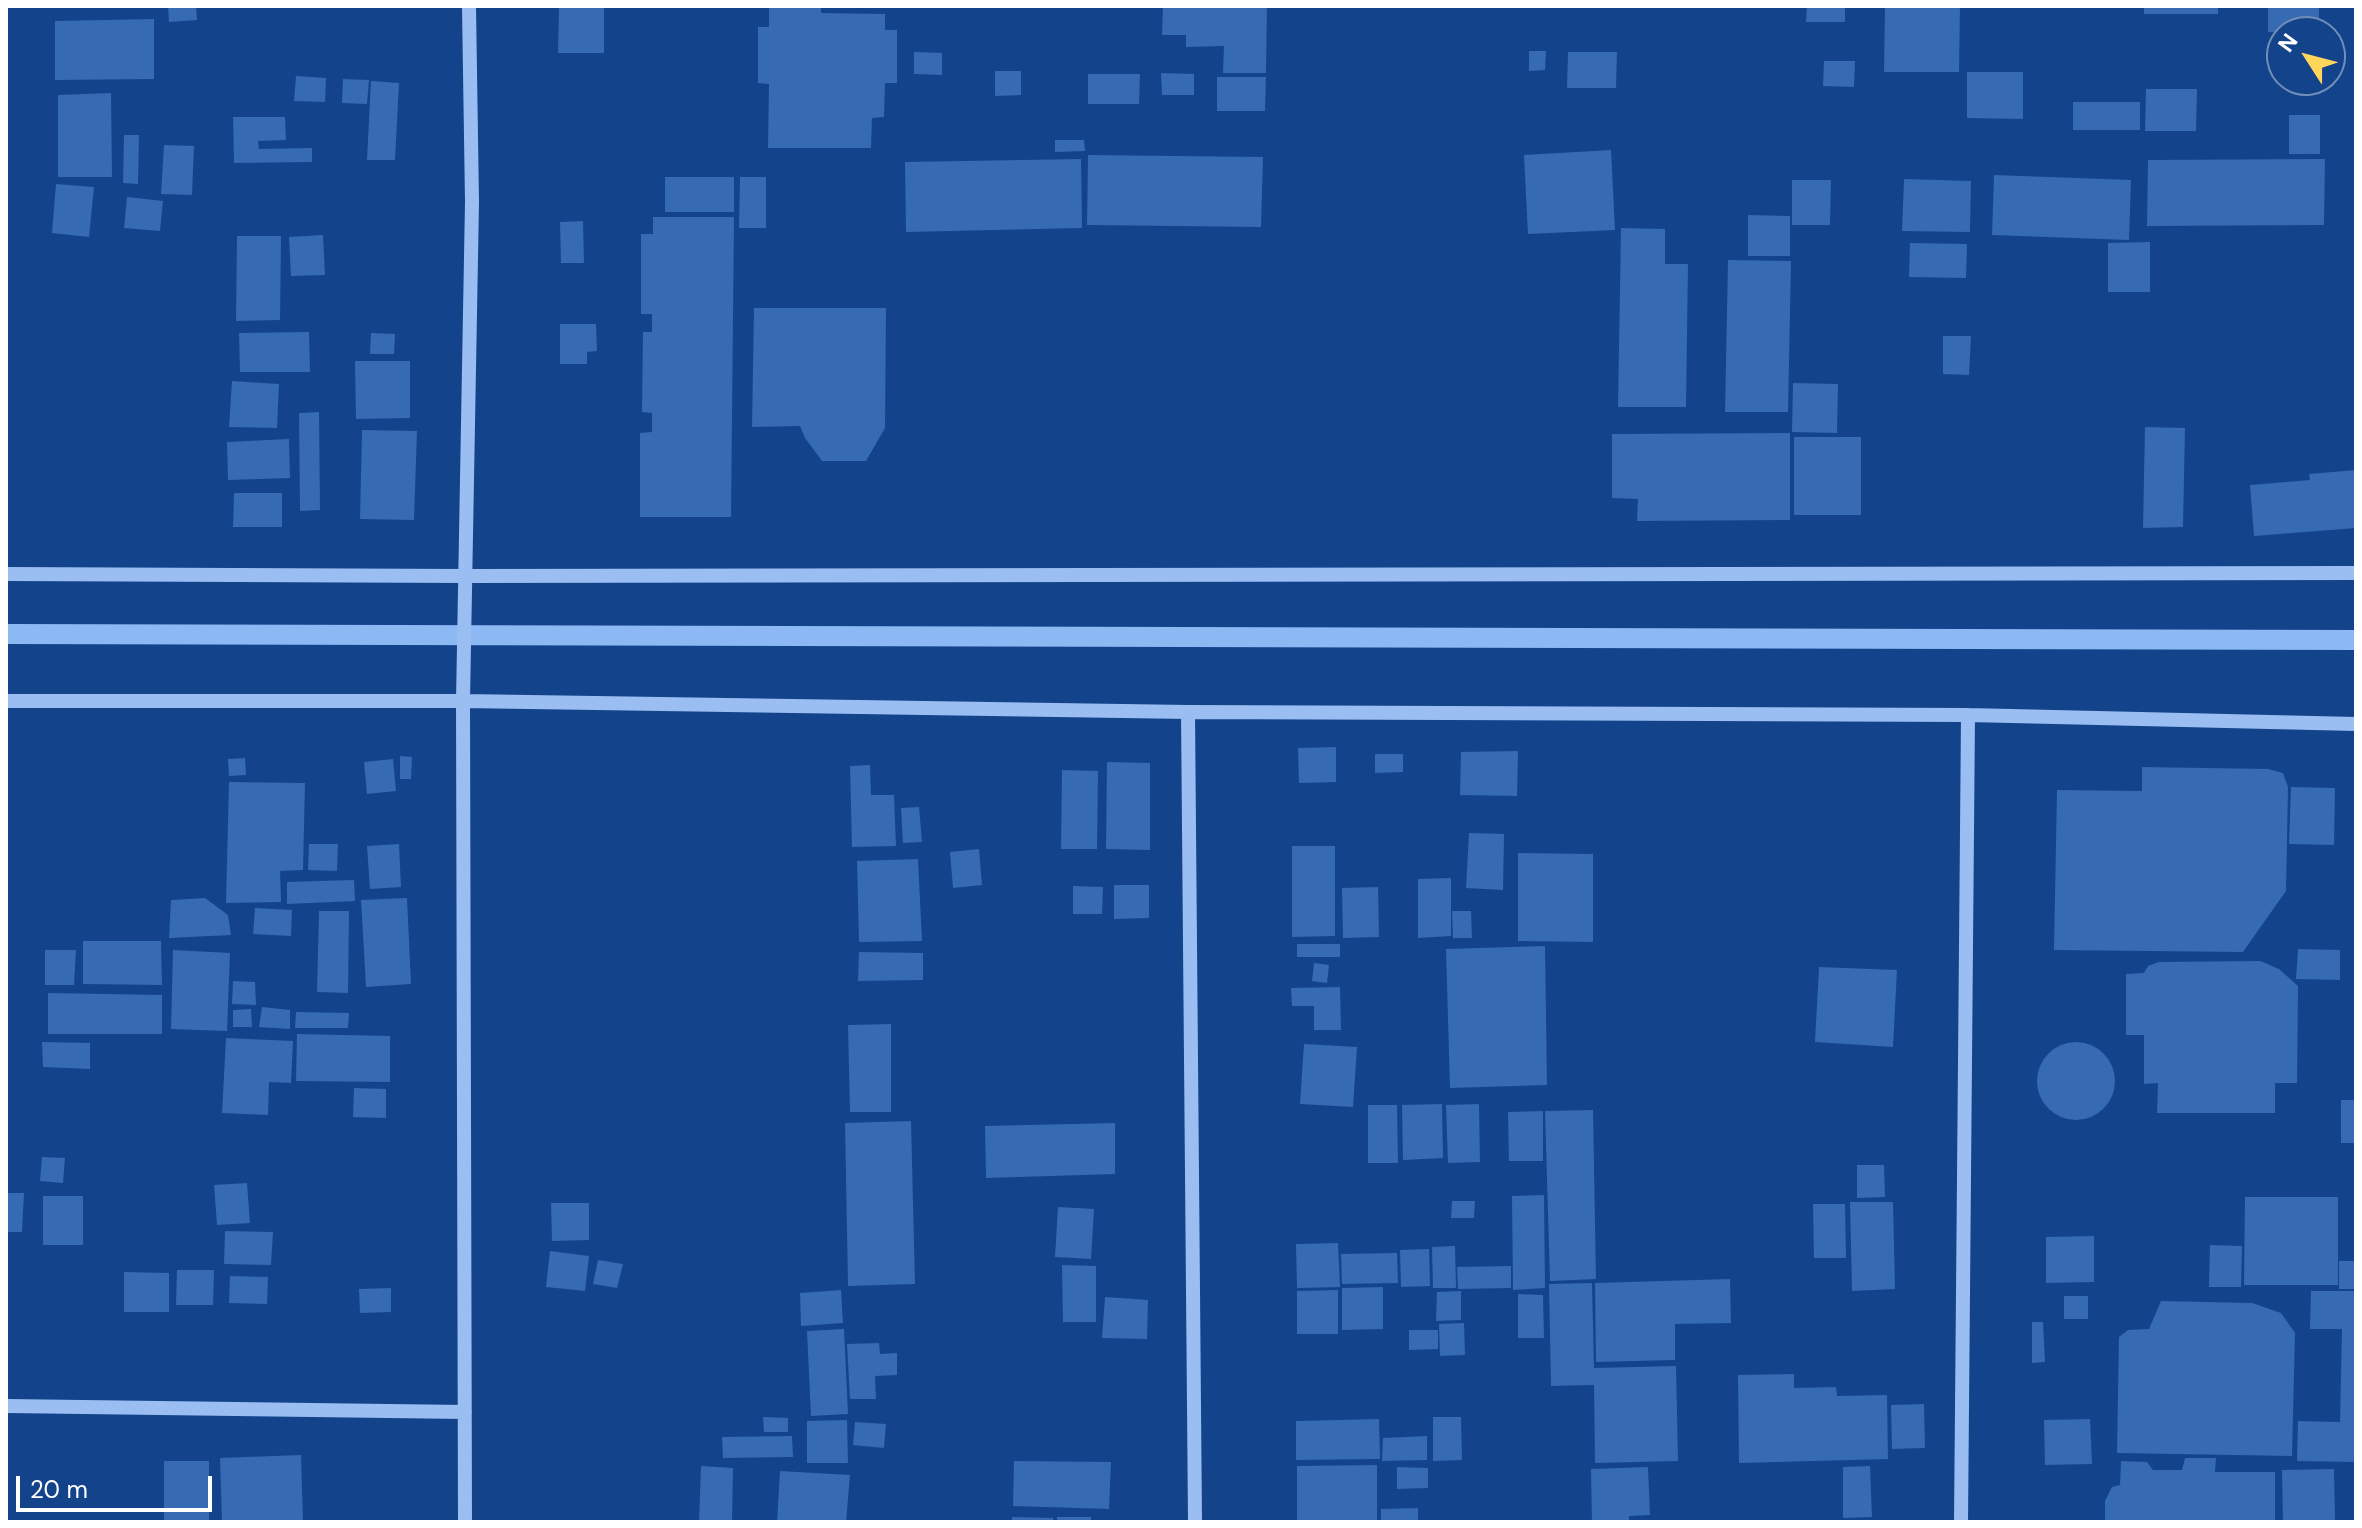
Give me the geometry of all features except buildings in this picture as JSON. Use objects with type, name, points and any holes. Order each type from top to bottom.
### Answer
[{"type":"street","points":[[465,1522],[463,701],[472,202],[469,6]]},
{"type":"street","points":[[6,574],[2356,573]]},
{"type":"street","points":[[6,701],[463,701],[1188,712],[1968,715],[2356,724]]},
{"type":"street","points":[[1188,712],[1195,1522]]},
{"type":"street","points":[[1961,1522],[1968,715]]},
{"type":"street","points":[[6,1406],[465,1412]]},
{"type":"waterway","points":[[6,634],[2356,640]]}]
